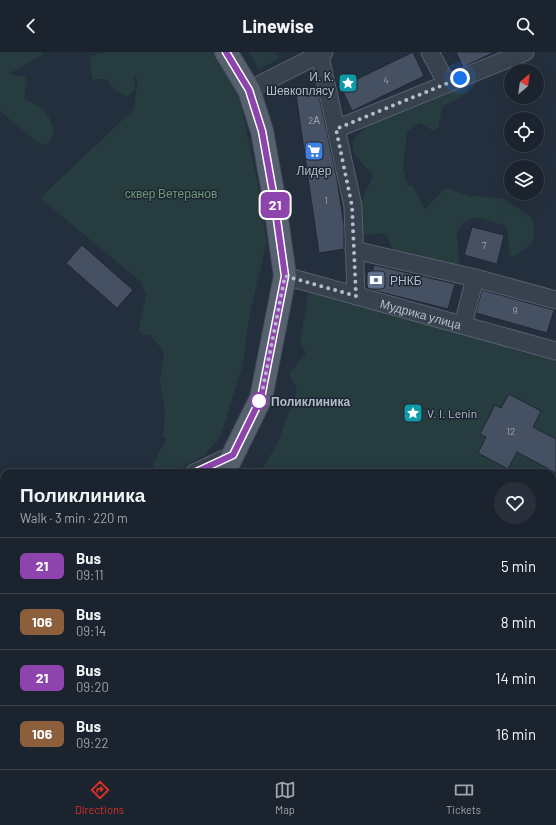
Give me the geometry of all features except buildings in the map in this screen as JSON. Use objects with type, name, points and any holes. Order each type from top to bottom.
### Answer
[{"type":"main road","points":[[226,52],[249,90],[262,131],[274,198],[285,276],[261,398],[228,468]]},
{"type":"street","points":[[430,52],[447,84]]},
{"type":"street","points":[[336,129],[525,52]]},
{"type":"street","points":[[249,90],[321,53],[352,206],[356,296]]},
{"type":"street","points":[[354,250],[475,278],[556,300]]},
{"type":"street","name":"Мудрика улица","points":[[285,276],[556,350]]},
{"type":"street","points":[[463,325],[475,278]]},
{"type":"green space","points":[[0,52],[43,52],[42,55],[9,74],[25,77],[27,83],[24,99],[44,111],[50,120],[54,133],[47,145],[37,142],[0,111]]},
{"type":"green space","name":"сквер Ветеранов","points":[[105,52],[215,52],[237,87],[257,180],[267,242],[251,307],[242,367],[221,435],[205,455],[179,469],[154,469],[153,464],[167,438],[163,438],[165,412],[160,382],[164,352],[150,335],[142,335],[139,329],[146,296],[140,281],[40,198],[133,110],[138,81],[134,76],[135,90],[128,96],[117,92],[106,79],[92,79],[90,56]]},
{"type":"green space","points":[[248,52],[276,52],[279,59],[259,69]]},
{"type":"green space","points":[[464,72],[470,85],[463,96],[443,106],[438,128],[432,130],[419,123],[407,132],[403,170],[408,186],[412,185],[425,209],[445,188],[470,196],[503,198],[532,218],[534,239],[532,243],[510,258],[507,226],[477,217],[463,223],[457,231],[459,264],[453,268],[395,256],[386,233],[365,235],[360,232],[358,208],[373,176],[354,154],[352,143],[365,128],[427,89]]},
{"type":"green space","points":[[313,287],[556,356],[556,469],[262,469],[278,442],[297,389],[289,374],[306,353],[300,342],[308,295]]},
{"type":"bus line","name":"21","points":[[203,469],[233,455],[261,398],[285,276],[274,198],[262,131],[249,90],[226,52]]},
{"type":"place","name":"И. К. Шевкоплясу","points":[[348,83]]},
{"type":"place","name":"Лидер","points":[[314,151]]},
{"type":"place","name":"РНКБ","points":[[376,280]]},
{"type":"place","name":"Поликлиника","points":[[259,401]]},
{"type":"place","name":"V. I. Lenin","points":[[413,413]]},
{"type":"route","points":[[259,401],[261,398],[285,276],[356,296],[352,206],[336,129],[460,78]]}]
